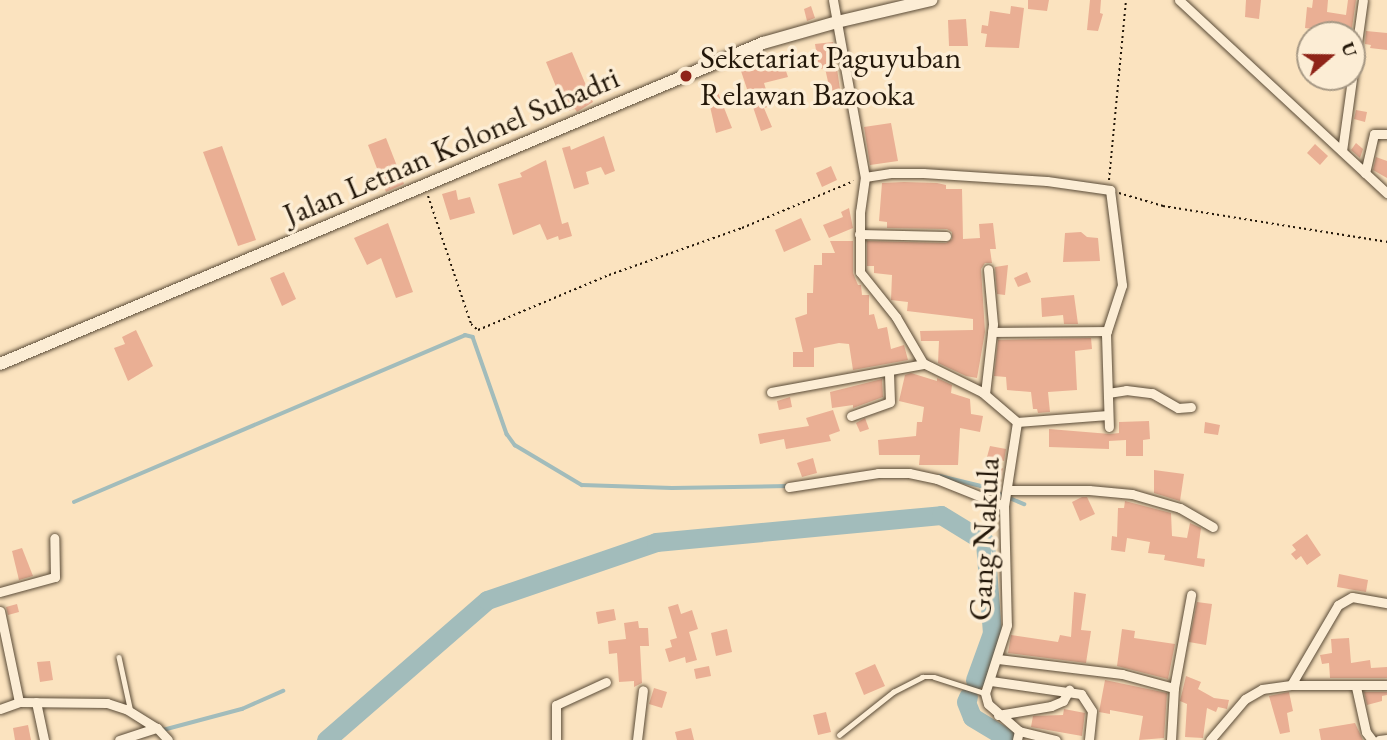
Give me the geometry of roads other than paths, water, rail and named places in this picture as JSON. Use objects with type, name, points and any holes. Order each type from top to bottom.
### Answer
[{"type":"main road","name":"Jalan Letnan Kolonel Subadri","points":[[0,364],[763,43],[931,0]]},
{"type":"street","points":[[771,393],[925,364],[896,317],[860,272],[859,234],[865,177],[833,0]]},
{"type":"street","points":[[1179,0],[1387,193]]},
{"type":"street","points":[[1342,151],[1363,0]]},
{"type":"street","points":[[1365,173],[1374,134],[1387,134]]},
{"type":"street","points":[[865,177],[891,173],[923,173],[1047,181],[1110,190],[1122,285],[1107,331],[1109,427]]},
{"type":"street","points":[[859,234],[946,236]]},
{"type":"street","points":[[985,394],[992,332],[988,269]]},
{"type":"street","points":[[992,332],[1107,331]]},
{"type":"street","name":"Gang Nakula","points":[[925,364],[985,394],[1017,422],[1006,498],[1007,625],[985,693]]},
{"type":"street","points":[[851,416],[890,402],[889,371]]},
{"type":"street","points":[[1108,393],[1126,390],[1152,393],[1178,408],[1191,407]]},
{"type":"street","points":[[1017,422],[1108,415]]},
{"type":"street","points":[[789,487],[878,473],[909,473],[1006,498],[1089,490],[1132,494],[1180,508],[1213,527]]},
{"type":"street","points":[[0,592],[55,576],[54,538]]},
{"type":"street","points":[[1171,740],[1174,688],[1191,595]]},
{"type":"street","points":[[1291,685],[1338,605],[1352,597],[1387,603]]},
{"type":"street","points":[[0,611],[19,702]]},
{"type":"street","points":[[998,659],[1122,674],[1174,688]]},
{"type":"street","points":[[991,681],[1069,690],[1081,694],[1092,711],[1089,740]]},
{"type":"street","points":[[556,740],[556,705],[606,682]]},
{"type":"street","points":[[1210,740],[1245,699],[1262,689],[1291,685],[1387,685]]},
{"type":"street","points":[[1356,687],[1366,733],[1372,740]]},
{"type":"street","points":[[637,740],[643,690]]},
{"type":"street","points":[[998,715],[1051,706],[1063,701],[1069,690]]},
{"type":"street","points":[[985,693],[988,704],[1018,737],[1056,740]]},
{"type":"street","points":[[0,709],[19,702],[107,703],[131,712],[157,729],[168,740]]},
{"type":"street","points":[[36,702],[44,740]]},
{"type":"street","points":[[119,740],[157,729]]},
{"type":"street","points":[[1379,740],[1387,739]]},
{"type":"lane","points":[[119,657],[131,712]]},
{"type":"lane","points":[[839,735],[893,692],[922,677],[934,677],[985,693]]},
{"type":"waterway","points":[[74,502],[465,335],[473,337],[507,434],[515,445],[582,485],[672,488],[788,486]]},
{"type":"waterway","points":[[940,476],[981,486],[1024,504]]},
{"type":"waterway","points":[[326,740],[487,600],[656,542],[941,515],[985,542],[992,633],[975,680]]},
{"type":"waterway","points":[[163,730],[242,709],[283,691]]},
{"type":"waterway","points":[[968,697],[966,702],[972,717],[1010,740]]},
{"type":"place","name":"Seketariat Paguyuban Relawan Bazooka","points":[[686,76]]}]
